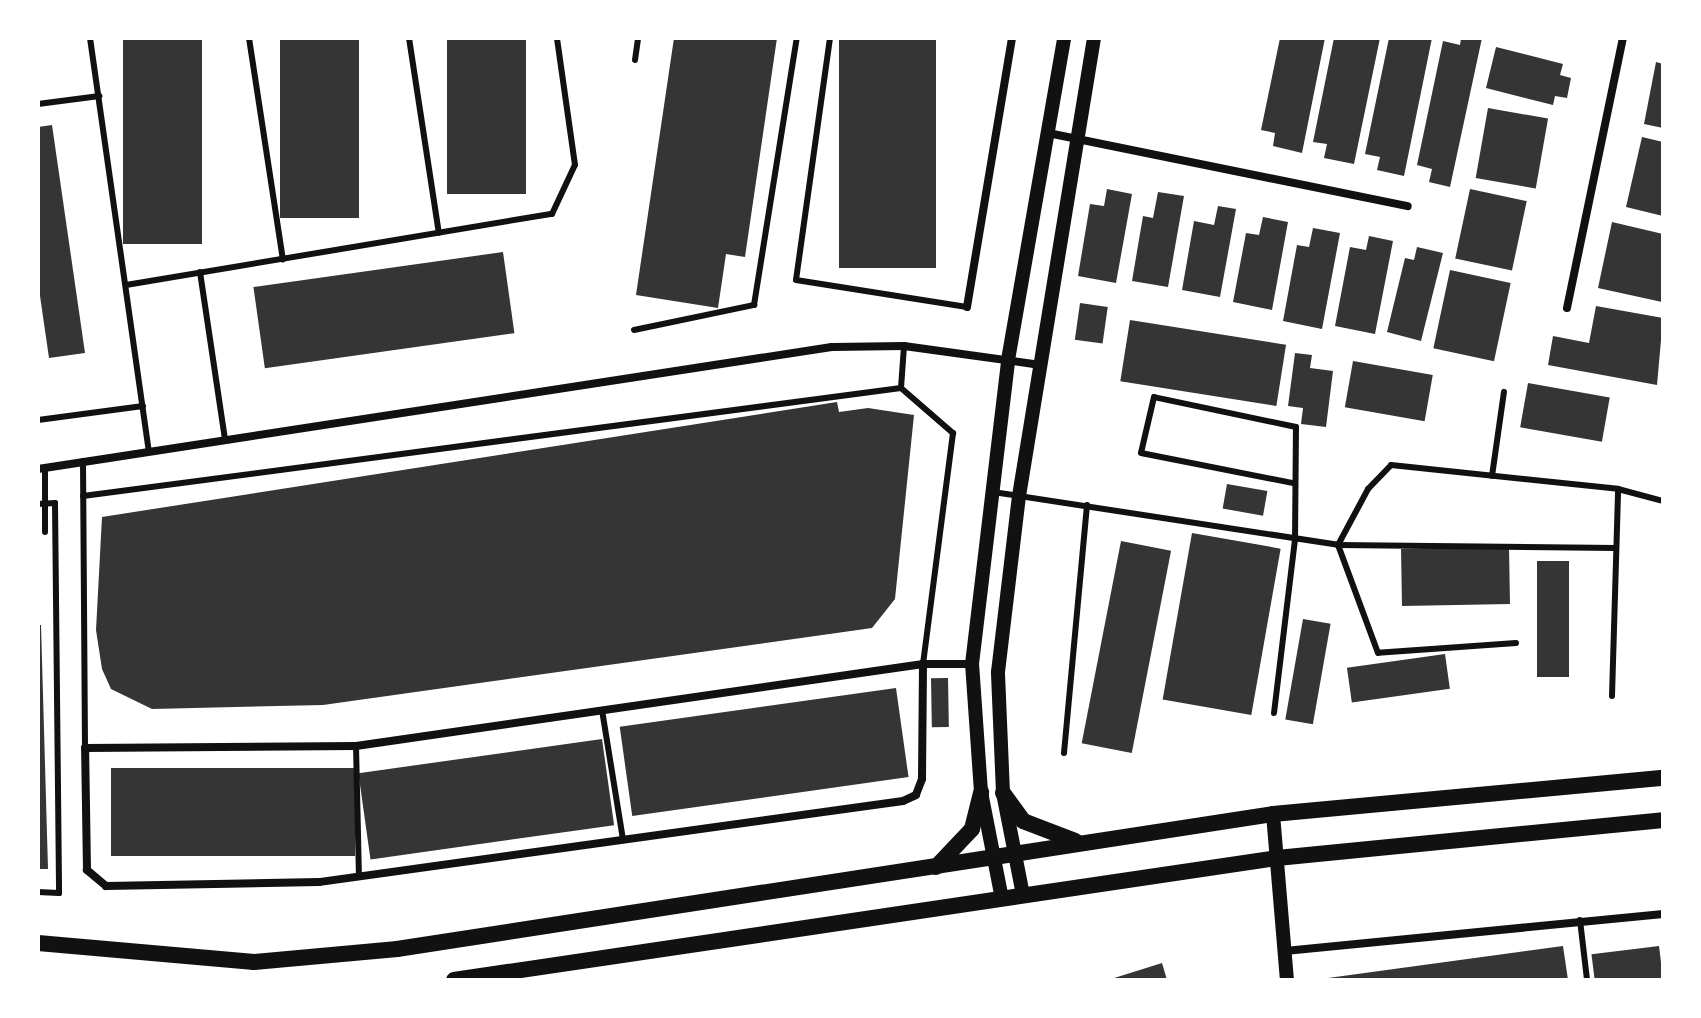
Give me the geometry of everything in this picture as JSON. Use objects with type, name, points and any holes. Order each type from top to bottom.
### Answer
[{"type":"main road","points":[[38,943],[254,962],[427,945],[1273,814],[1663,778]]},
{"type":"main road","points":[[934,868],[972,829],[981,792]]},
{"type":"main road","points":[[1003,793],[1023,821],[1047,835],[1087,844]]},
{"type":"main road","points":[[454,980],[1277,858],[1663,820]]},
{"type":"street","points":[[967,307],[1012,38]]},
{"type":"street","points":[[1002,899],[981,792],[972,664],[1008,360],[1064,38]]},
{"type":"street","points":[[1023,895],[1003,793],[998,672],[1019,496],[1094,38]]},
{"type":"street","points":[[1567,308],[1623,38]]},
{"type":"street","points":[[1048,133],[1408,206]]},
{"type":"street","points":[[42,469],[832,347],[904,346],[1041,365]]},
{"type":"street","points":[[923,664],[916,795],[359,877],[106,886],[87,870],[85,748],[356,746],[923,664],[972,664]]},
{"type":"street","points":[[1273,814],[1287,980]]},
{"type":"street","points":[[1285,951],[1663,914]]},
{"type":"lane","points":[[90,38],[149,451]]},
{"type":"lane","points":[[249,38],[283,259]]},
{"type":"lane","points":[[409,38],[439,233]]},
{"type":"lane","points":[[126,285],[552,214],[575,165],[557,38]]},
{"type":"lane","points":[[635,60],[638,38]]},
{"type":"lane","points":[[634,330],[754,305],[797,38]]},
{"type":"lane","points":[[830,38],[796,280],[967,307]]},
{"type":"lane","points":[[38,104],[99,96]]},
{"type":"lane","points":[[200,272],[225,439]]},
{"type":"lane","points":[[901,388],[904,346]]},
{"type":"lane","points":[[83,496],[901,388],[953,433],[923,664]]},
{"type":"lane","points":[[1492,476],[1504,392]]},
{"type":"lane","points":[[1274,713],[1295,540],[1292,483],[1296,427],[1154,397],[1141,453],[1292,483]]},
{"type":"lane","points":[[38,420],[143,406]]},
{"type":"lane","points":[[83,461],[85,748]]},
{"type":"lane","points":[[1516,643],[1378,653],[1338,545],[1368,489],[1391,465],[1618,489],[1663,501]]},
{"type":"lane","points":[[42,469],[45,532]]},
{"type":"lane","points":[[1612,696],[1618,489]]},
{"type":"lane","points":[[992,492],[1338,545],[1616,548]]},
{"type":"lane","points":[[38,892],[59,893],[55,503],[42,504]]},
{"type":"lane","points":[[1064,753],[1087,505]]},
{"type":"lane","points":[[602,710],[623,840]]},
{"type":"lane","points":[[356,746],[359,877]]},
{"type":"lane","points":[[1580,920],[1587,980]]},
{"type":"building","points":[[123,38],[202,38],[202,244],[123,244]]},
{"type":"building","points":[[280,38],[359,38],[359,218],[280,218]]},
{"type":"building","points":[[447,38],[526,38],[526,194],[447,194]]},
{"type":"building","points":[[674,38],[777,38],[745,257],[726,254],[718,308],[636,295]]},
{"type":"building","points":[[839,38],[936,38],[936,268],[839,268]]},
{"type":"building","points":[[1280,38],[1325,38],[1302,153],[1273,146],[1275,133],[1261,130]]},
{"type":"building","points":[[1334,38],[1380,38],[1354,164],[1324,158],[1327,144],[1313,142]]},
{"type":"building","points":[[1389,38],[1432,38],[1404,176],[1377,170],[1380,157],[1365,154]]},
{"type":"building","points":[[1461,38],[1482,38],[1450,187],[1429,182],[1432,169],[1417,165],[1443,41],[1460,45]]},
{"type":"building","points":[[1496,47],[1563,64],[1560,75],[1571,78],[1567,98],[1555,96],[1553,105],[1486,88]]},
{"type":"building","points":[[1656,62],[1663,64],[1663,128],[1644,124]]},
{"type":"building","points":[[1488,108],[1548,119],[1536,189],[1476,178]]},
{"type":"building","points":[[52,125],[85,353],[49,358],[38,282],[38,127]]},
{"type":"building","points":[[1642,137],[1663,142],[1663,216],[1626,207]]},
{"type":"building","points":[[1107,189],[1132,194],[1116,283],[1078,276],[1090,204],[1104,206]]},
{"type":"building","points":[[1470,189],[1527,201],[1512,271],[1455,258]]},
{"type":"building","points":[[1158,192],[1184,196],[1168,287],[1132,281],[1143,216],[1153,218]]},
{"type":"building","points":[[1218,206],[1236,209],[1220,297],[1182,290],[1194,221],[1214,225]]},
{"type":"building","points":[[1263,217],[1288,222],[1272,310],[1233,302],[1246,233],[1259,235]]},
{"type":"building","points":[[1612,222],[1663,234],[1662,302],[1598,288]]},
{"type":"building","points":[[1313,228],[1340,233],[1322,329],[1283,321],[1297,245],[1309,247]]},
{"type":"building","points":[[1369,236],[1393,241],[1375,334],[1335,326],[1350,247],[1366,250]]},
{"type":"building","points":[[1417,247],[1443,253],[1421,341],[1387,332],[1405,258],[1414,260]]},
{"type":"building","points":[[503,252],[514,333],[265,368],[253,287]]},
{"type":"building","points":[[1450,270],[1511,283],[1494,361],[1433,348]]},
{"type":"building","points":[[1080,303],[1108,307],[1103,344],[1075,340]]},
{"type":"building","points":[[1596,306],[1663,318],[1657,385],[1548,365],[1553,336],[1589,343]]},
{"type":"building","points":[[1130,320],[1286,345],[1276,406],[1120,381]]},
{"type":"building","points":[[1295,353],[1312,355],[1310,368],[1333,371],[1326,427],[1301,424],[1303,408],[1288,406]]},
{"type":"building","points":[[1353,361],[1433,375],[1425,421],[1345,407]]},
{"type":"building","points":[[1528,383],[1610,397],[1602,442],[1520,427]]},
{"type":"building","points":[[837,402],[839,412],[868,408],[914,415],[895,599],[872,628],[323,705],[152,709],[111,689],[102,669],[96,630],[102,517]]},
{"type":"building","points":[[1227,484],[1267,491],[1263,516],[1223,509]]},
{"type":"building","points":[[1192,533],[1281,549],[1251,715],[1163,699]]},
{"type":"building","points":[[1121,541],[1171,551],[1132,753],[1082,743]]},
{"type":"building","points":[[1509,547],[1510,604],[1402,606],[1401,549]]},
{"type":"building","points":[[1537,561],[1569,561],[1569,677],[1537,677]]},
{"type":"building","points":[[1303,619],[1331,624],[1313,724],[1285,719]]},
{"type":"building","points":[[38,625],[41,625],[48,869],[38,869]]},
{"type":"building","points":[[1445,654],[1450,689],[1352,702],[1347,668]]},
{"type":"building","points":[[931,678],[948,678],[949,727],[932,727]]},
{"type":"building","points":[[896,688],[909,777],[632,816],[620,727]]},
{"type":"building","points":[[602,739],[614,825],[371,859],[358,773]]},
{"type":"building","points":[[111,768],[355,768],[355,856],[111,856]]},
{"type":"building","points":[[1563,946],[1568,980],[1328,980],[1328,978]]},
{"type":"building","points":[[1659,946],[1663,980],[1595,980],[1592,954]]},
{"type":"building","points":[[1162,963],[1167,980],[1111,979]]}]
